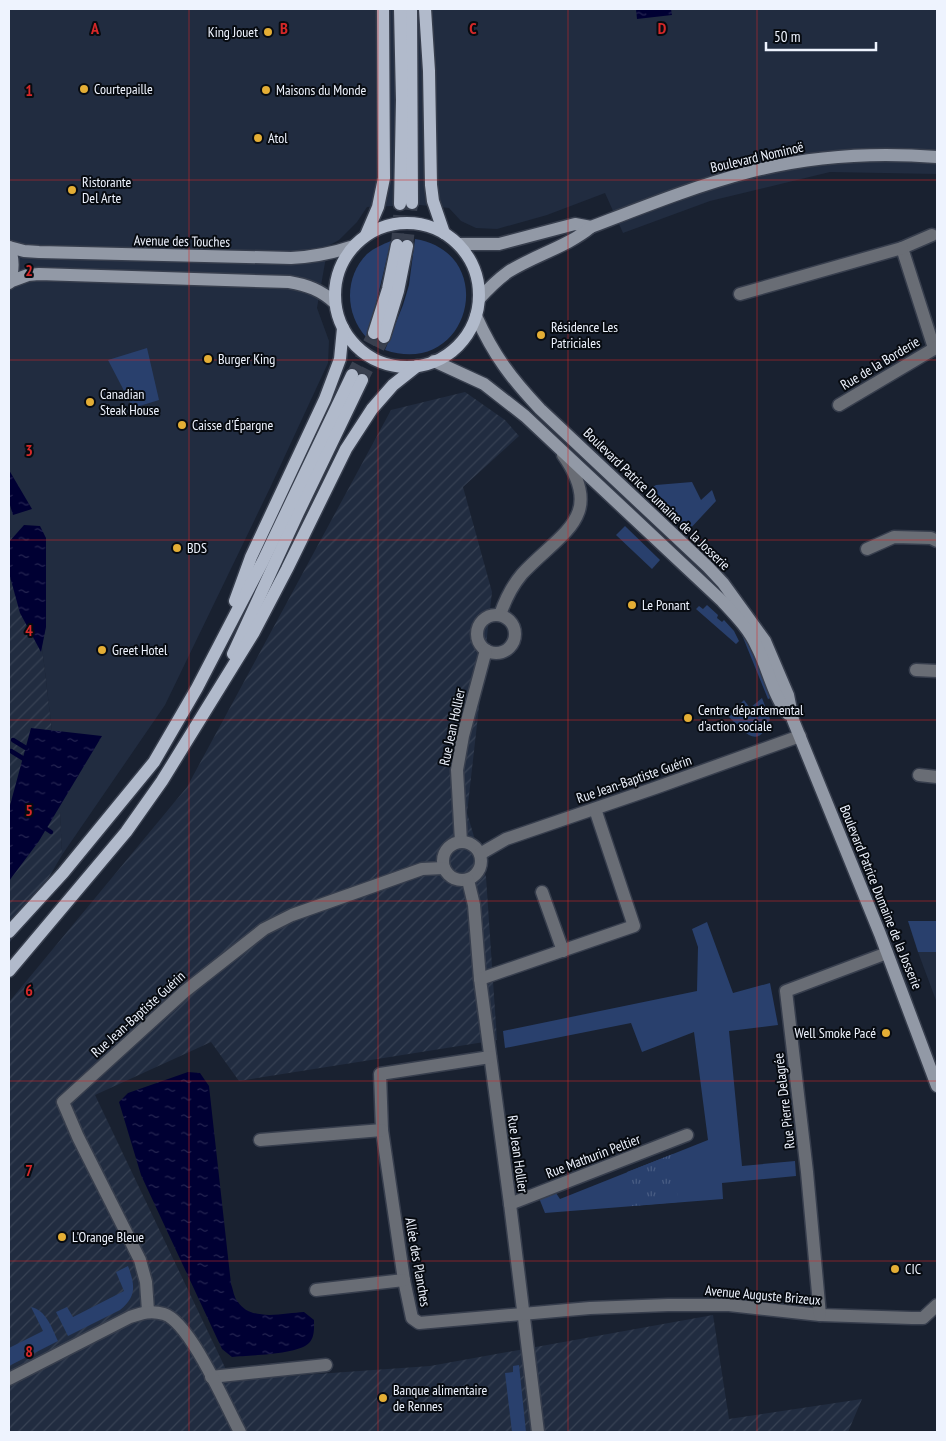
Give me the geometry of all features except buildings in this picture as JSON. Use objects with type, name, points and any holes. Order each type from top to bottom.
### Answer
[{"type":"main road","points":[[366,235],[378,207],[384,178],[383,9]]},
{"type":"main road","points":[[400,9],[406,204],[411,9]]},
{"type":"main road","points":[[426,9],[431,185],[433,201],[444,233]]},
{"type":"main road","points":[[404,223],[429,226],[444,233],[458,244],[473,265],[478,281],[479,299],[476,316],[467,335],[453,351],[434,362],[417,366],[394,366],[374,359],[356,346],[343,328],[335,303],[335,287],[338,272],[345,258],[366,235],[388,225],[404,223]]},
{"type":"main road","points":[[379,335],[388,289],[402,245]]},
{"type":"main road","points":[[220,644],[251,557],[325,399],[340,359],[343,328]]},
{"type":"main road","points":[[9,971],[126,832],[162,781],[220,684],[254,632],[288,569],[346,449],[372,409],[393,386],[417,366]]},
{"type":"main road","points":[[9,932],[63,873],[154,762],[180,720],[264,561],[357,378],[220,684]]},
{"type":"street","name":"Boulevard Nominoë","points":[[591,226],[705,185],[784,164],[822,158],[914,155],[937,157]]},
{"type":"street","points":[[458,244],[499,244],[575,224],[591,226]]},
{"type":"street","points":[[479,299],[508,272],[579,236],[591,226]]},
{"type":"street","points":[[740,294],[902,248],[932,236]]},
{"type":"street","name":"Avenue des Touches","points":[[9,247],[24,251],[40,252],[291,258],[332,253],[354,246]]},
{"type":"street","points":[[9,247],[12,253],[13,268],[9,282]]},
{"type":"street","points":[[902,248],[935,348]]},
{"type":"street","points":[[9,282],[28,275],[39,274],[289,282],[306,285],[324,292],[335,303]]},
{"type":"street","name":"Boulevard Patrice Dumaine de la Josserie","points":[[476,316],[494,353],[515,382],[540,409],[628,490],[723,583],[765,641],[788,694],[793,720],[888,953],[937,1086]]},
{"type":"street","name":"Rue de la Borderie","points":[[839,405],[935,348]]},
{"type":"street","name":"Boulevard Patrice Dumaine de la Josserie","points":[[434,362],[484,384],[526,416],[557,447],[585,470],[640,526],[658,539],[722,601],[743,624],[757,647],[783,708],[793,720]]},
{"type":"street","points":[[500,615],[504,601],[521,576],[563,536],[575,521],[581,491],[577,477],[557,447]]},
{"type":"street","points":[[867,549],[894,537],[931,538],[937,541]]},
{"type":"street","points":[[491,615],[500,615],[508,618],[516,631],[514,642],[507,650],[497,653],[486,650],[480,644],[477,636],[478,626],[491,615]]},
{"type":"street","name":"Rue Jean Hollier","points":[[461,842],[457,770],[463,736],[486,650]]},
{"type":"street","points":[[916,670],[937,671]]},
{"type":"street","name":"Rue Jean-Baptiste Guérin","points":[[480,854],[506,839],[800,736]]},
{"type":"street","points":[[919,775],[937,776]]},
{"type":"street","points":[[480,979],[634,926],[595,809]]},
{"type":"street","points":[[461,842],[472,845],[480,854],[481,864],[477,874],[468,880],[458,880],[450,876],[444,868],[443,859],[446,851],[452,845],[461,842]]},
{"type":"street","name":"Rue Jean-Baptiste Guérin","points":[[148,1311],[146,1282],[140,1260],[78,1137],[63,1102],[184,992],[264,929],[292,915],[422,870],[444,868]]},
{"type":"street","name":"Rue Jean Hollier","points":[[468,880],[474,905],[480,979],[538,1432]]},
{"type":"street","points":[[542,892],[563,951]]},
{"type":"street","name":"Rue Pierre Delagrée","points":[[820,1315],[807,1172],[786,991],[888,953]]},
{"type":"street","name":"Allée des Planches","points":[[490,1057],[380,1074],[382,1130],[404,1280],[412,1318],[419,1322],[522,1313]]},
{"type":"street","points":[[260,1140],[382,1130]]},
{"type":"street","name":"Rue Mathurin Peltier","points":[[510,1204],[687,1135]]},
{"type":"street","points":[[316,1290],[404,1280]]},
{"type":"street","name":"Avenue Auguste Brizeux","points":[[522,1313],[668,1305],[728,1305],[820,1315],[923,1318],[937,1305]]},
{"type":"street","points":[[9,1379],[130,1317],[148,1311],[165,1314],[179,1323],[192,1341],[240,1432]]},
{"type":"street","points":[[212,1377],[326,1365]]},
{"type":"shaded area","points":[[9,9],[937,9],[937,174],[830,172],[710,201],[623,233],[605,193],[547,215],[497,229],[476,228],[461,221],[449,208],[420,205],[367,207],[357,222],[339,240],[328,246],[317,308],[329,341],[328,363],[270,488],[165,705],[62,855],[59,791],[30,545],[9,536]]},
{"type":"shaded area","points":[[465,392],[505,420],[519,436],[463,487],[492,592],[467,813],[486,877],[497,1040],[239,1081],[211,1042],[95,1095],[231,1380],[430,1366],[713,1315],[729,1419],[862,1399],[848,1432],[9,1432],[9,1002],[187,787],[391,410]]},
{"type":"shaded area","points":[[9,536],[30,545],[59,791],[62,855],[9,944]]},
{"type":"shaded area","points":[[918,952],[937,952],[937,1003]]},
{"type":"green space","points":[[415,239],[442,249],[459,266],[466,288],[464,311],[455,331],[438,347],[414,354],[385,350],[409,285]]},
{"type":"green space","points":[[391,241],[366,337],[354,318],[350,296],[351,284],[359,263],[367,254]]},
{"type":"green space","points":[[147,348],[159,400],[133,408],[108,360]]},
{"type":"green space","points":[[692,482],[701,500],[712,490],[716,501],[688,531],[648,490],[656,485]]},
{"type":"green space","points":[[625,526],[660,560],[652,569],[616,535]]},
{"type":"green space","points":[[707,605],[718,615],[717,618],[722,622],[724,620],[734,631],[739,641],[736,644],[696,609],[699,606],[703,609]]},
{"type":"green space","points":[[738,625],[748,637],[774,697],[768,699]]},
{"type":"green space","points":[[762,698],[770,719],[761,735],[751,736],[728,716],[744,700],[750,708]]},
{"type":"green space","points":[[908,921],[937,921],[937,952],[918,952]]},
{"type":"green space","points":[[707,922],[733,993],[770,983],[778,1025],[729,1031],[742,1166],[795,1161],[796,1176],[722,1183],[723,1199],[545,1213],[539,1198],[556,1193],[560,1199],[708,1140],[694,1032],[642,1052],[631,1023],[505,1048],[503,1031],[697,991],[698,947],[692,929]]},
{"type":"green space","points":[[673,1154],[678,1202],[632,1206],[627,1172]]},
{"type":"green space","points":[[128,1266],[133,1290],[126,1305],[120,1310],[68,1336],[56,1312],[67,1307],[73,1317],[124,1291],[116,1272]]},
{"type":"green space","points":[[31,1307],[45,1316],[58,1341],[9,1366],[9,1348],[43,1331]]},
{"type":"green space","points":[[519,1365],[526,1432],[512,1432],[505,1373],[513,1372],[513,1366]]},
{"type":"water","points":[[636,9],[671,9],[672,15],[637,19]]},
{"type":"water","points":[[9,470],[32,509],[13,515],[9,502]]},
{"type":"water","points":[[24,525],[40,526],[46,538],[46,627],[41,652],[20,613],[9,573],[9,542]]},
{"type":"water","points":[[31,728],[102,736],[39,841],[9,881],[9,809]]},
{"type":"water","points":[[188,1072],[200,1073],[209,1086],[231,1284],[235,1298],[244,1308],[259,1314],[278,1315],[304,1312],[314,1320],[314,1329],[311,1341],[303,1347],[284,1352],[232,1357],[222,1349],[141,1175],[119,1102],[128,1093]]},
{"type":"waterway","points":[[13,740],[26,748]]},
{"type":"waterway","points":[[11,751],[24,759]]},
{"type":"waterway","points":[[42,826],[51,832]]},
{"type":"tunnel","points":[[407,246],[412,203]]},
{"type":"tunnel","points":[[397,245],[400,204]]},
{"type":"tunnel","points":[[352,375],[374,333]]},
{"type":"tunnel","points":[[362,380],[384,337]]},
{"type":"place","name":"King Jouet","points":[[268,32]]},
{"type":"place","name":"Courtepaille","points":[[84,89]]},
{"type":"place","name":"Maisons du Monde","points":[[266,90]]},
{"type":"place","name":"Atol","points":[[258,138]]},
{"type":"place","name":"Ristorante Del Arte","points":[[72,190]]},
{"type":"place","name":"Résidence Les Patriciales","points":[[541,335]]},
{"type":"place","name":"Burger King","points":[[208,359]]},
{"type":"place","name":"Canadian Steak House","points":[[90,402]]},
{"type":"place","name":"Caisse d'Épargne","points":[[182,425]]},
{"type":"place","name":"BDS","points":[[177,548]]},
{"type":"place","name":"Le Ponant","points":[[632,605]]},
{"type":"place","name":"Greet Hotel","points":[[102,650]]},
{"type":"place","name":"Centre départemental d'action sociale","points":[[688,718]]},
{"type":"place","name":"Well Smoke Pacé","points":[[886,1033]]},
{"type":"place","name":"L'Orange Bleue","points":[[62,1237]]},
{"type":"place","name":"CIC","points":[[895,1269]]},
{"type":"place","name":"Banque alimentaire de Rennes","points":[[383,1398]]}]
